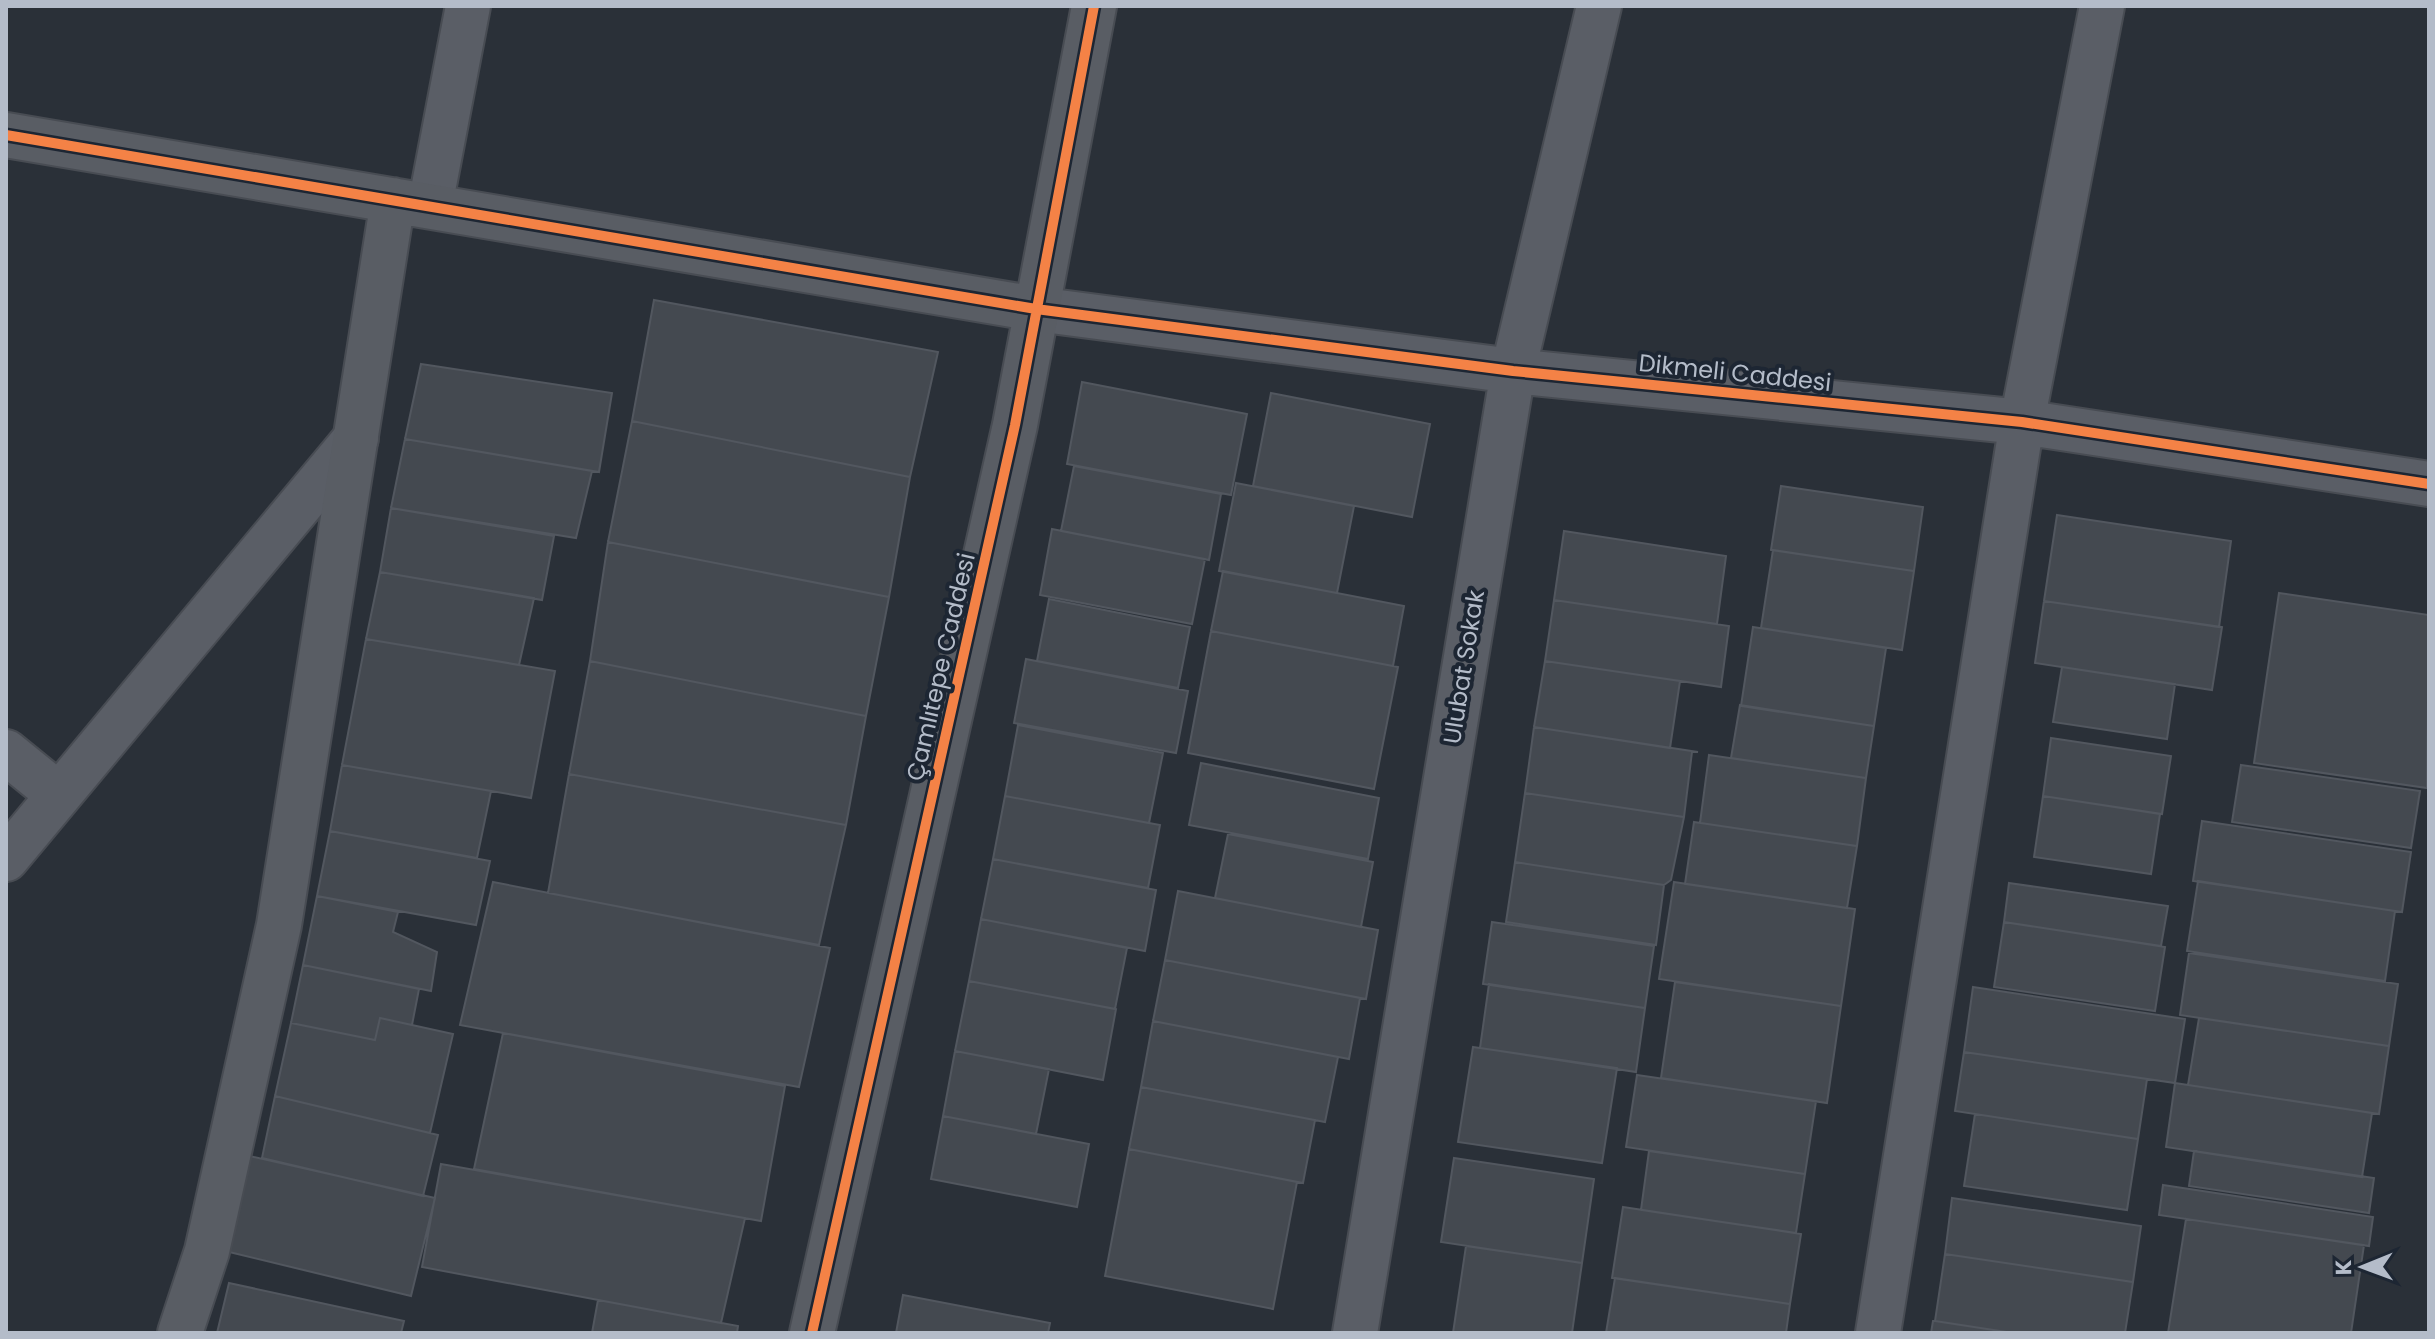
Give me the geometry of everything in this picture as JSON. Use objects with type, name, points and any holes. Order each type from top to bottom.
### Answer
[{"type":"street","points":[[180,1333],[207,1251],[279,925],[356,438],[412,203],[468,6]]},
{"type":"street","name":"Çamlıtepe Caddesi","points":[[812,1333],[1015,425],[1094,6]]},
{"type":"street","name":"Ulubat Sokak","points":[[1355,1333],[1513,371],[1599,6]]},
{"type":"street","points":[[1878,1333],[2022,422],[2102,6]]},
{"type":"street","points":[[6,135],[1036,309]]},
{"type":"street","name":"Dikmeli Caddesi","points":[[1036,309],[1513,371],[2022,422],[2429,484]]},
{"type":"street","points":[[6,859],[356,438]]},
{"type":"street","points":[[6,752],[59,795]]},
{"type":"building","points":[[654,300],[938,352],[910,477],[632,421]]},
{"type":"building","points":[[421,364],[612,393],[599,472],[405,439]]},
{"type":"building","points":[[1082,382],[1247,414],[1231,495],[1067,464]]},
{"type":"building","points":[[1271,393],[1430,424],[1412,517],[1253,486]]},
{"type":"building","points":[[632,421],[910,477],[889,597],[608,542]]},
{"type":"building","points":[[405,439],[592,471],[576,538],[391,508]]},
{"type":"building","points":[[1074,466],[1221,494],[1209,560],[1061,531]]},
{"type":"building","points":[[1236,483],[1354,506],[1337,593],[1219,571]]},
{"type":"building","points":[[1781,486],[1923,507],[1914,571],[1771,550]]},
{"type":"building","points":[[391,508],[554,536],[542,600],[380,572]]},
{"type":"building","points":[[2057,515],[2231,541],[2219,627],[2044,601]]},
{"type":"building","points":[[1052,529],[1205,559],[1192,624],[1040,595]]},
{"type":"building","points":[[1564,531],[1726,556],[1717,624],[1554,600]]},
{"type":"building","points":[[608,542],[889,597],[866,716],[590,661]]},
{"type":"building","points":[[1773,550],[1914,571],[1902,650],[1761,628]]},
{"type":"building","points":[[1223,571],[1404,606],[1393,666],[1211,631]]},
{"type":"building","points":[[380,572],[534,598],[519,665],[366,639]]},
{"type":"building","points":[[2279,593],[2429,615],[2427,788],[2254,763]]},
{"type":"building","points":[[1049,599],[1190,627],[1178,688],[1037,661]]},
{"type":"building","points":[[1554,600],[1729,626],[1721,687],[1545,661]]},
{"type":"building","points":[[2044,601],[2222,627],[2212,690],[2035,663]]},
{"type":"building","points":[[1753,627],[1886,648],[1874,726],[1741,706]]},
{"type":"building","points":[[1211,631],[1398,667],[1374,789],[1188,753]]},
{"type":"building","points":[[366,639],[555,671],[531,798],[342,765]]},
{"type":"building","points":[[1026,659],[1188,691],[1176,753],[1014,723]]},
{"type":"building","points":[[590,661],[866,716],[846,825],[569,774]]},
{"type":"building","points":[[1545,661],[1680,681],[1670,748],[1534,727]]},
{"type":"building","points":[[2062,667],[2175,684],[2167,739],[2053,722]]},
{"type":"building","points":[[1740,705],[1874,726],[1866,778],[1731,758]]},
{"type":"building","points":[[1018,725],[1163,753],[1149,823],[1005,796]]},
{"type":"building","points":[[1534,727],[1698,752],[1692,752],[1684,817],[1525,793]]},
{"type":"building","points":[[2051,738],[2171,756],[2162,814],[2043,796]]},
{"type":"building","points":[[1709,755],[1866,778],[1857,846],[1700,823]]},
{"type":"building","points":[[1201,763],[1379,798],[1368,859],[1189,825]]},
{"type":"building","points":[[342,765],[491,791],[477,858],[330,831]]},
{"type":"building","points":[[2241,765],[2420,791],[2411,848],[2232,822]]},
{"type":"building","points":[[569,774],[846,825],[819,945],[548,893]]},
{"type":"building","points":[[1525,793],[1684,817],[1671,880],[1664,885],[1515,862]]},
{"type":"building","points":[[1005,796],[1160,825],[1148,888],[993,859]]},
{"type":"building","points":[[2043,796],[2160,814],[2151,874],[2034,857]]},
{"type":"building","points":[[2202,821],[2411,852],[2402,912],[2193,881]]},
{"type":"building","points":[[1694,822],[1857,846],[1847,908],[1685,884]]},
{"type":"building","points":[[330,831],[490,861],[476,925],[317,896]]},
{"type":"building","points":[[1228,834],[1373,862],[1361,927],[1215,898]]},
{"type":"building","points":[[993,859],[1156,890],[1145,951],[981,919]]},
{"type":"building","points":[[1515,862],[1664,885],[1656,945],[1506,922]]},
{"type":"building","points":[[2198,881],[2395,911],[2385,981],[2187,951]]},
{"type":"building","points":[[493,882],[830,948],[799,1087],[460,1025]]},
{"type":"building","points":[[1674,882],[1855,909],[1841,1006],[1659,979]]},
{"type":"building","points":[[2009,883],[2168,906],[2161,946],[2004,922]]},
{"type":"building","points":[[1178,891],[1378,930],[1366,999],[1165,960]]},
{"type":"building","points":[[317,896],[398,912],[393,932],[437,952],[431,991],[303,965]]},
{"type":"building","points":[[981,919],[1127,948],[1115,1009],[969,981]]},
{"type":"building","points":[[1492,922],[1654,946],[1645,1008],[1483,984]]},
{"type":"building","points":[[2004,922],[2165,947],[2155,1011],[1994,987]]},
{"type":"building","points":[[2189,953],[2398,984],[2389,1046],[2180,1015]]},
{"type":"building","points":[[1165,960],[1360,998],[1349,1059],[1153,1021]]},
{"type":"building","points":[[303,965],[419,989],[412,1025],[380,1018],[375,1040],[291,1023]]},
{"type":"building","points":[[969,981],[1116,1009],[1103,1080],[955,1051]]},
{"type":"building","points":[[1675,982],[1841,1006],[1827,1103],[1661,1078]]},
{"type":"building","points":[[1489,984],[1645,1008],[1636,1072],[1480,1048]]},
{"type":"building","points":[[1973,987],[2185,1019],[2175,1083],[1964,1052]]},
{"type":"building","points":[[380,1018],[453,1034],[430,1133],[275,1096],[291,1023],[375,1040]]},
{"type":"building","points":[[2199,1018],[2389,1046],[2379,1114],[2188,1085]]},
{"type":"building","points":[[1153,1021],[1338,1057],[1325,1122],[1141,1087]]},
{"type":"building","points":[[503,1033],[785,1086],[761,1221],[474,1169]]},
{"type":"building","points":[[1473,1047],[1617,1068],[1602,1163],[1458,1142]]},
{"type":"building","points":[[955,1051],[1049,1069],[1036,1134],[943,1116]]},
{"type":"building","points":[[1964,1052],[2147,1079],[2138,1139],[1955,1111]]},
{"type":"building","points":[[1637,1075],[1816,1101],[1805,1174],[1626,1147]]},
{"type":"building","points":[[2175,1083],[2372,1113],[2362,1177],[2166,1147]]},
{"type":"building","points":[[1141,1087],[1315,1120],[1303,1183],[1129,1149]]},
{"type":"building","points":[[275,1096],[438,1135],[423,1196],[262,1158]]},
{"type":"building","points":[[1975,1114],[2138,1139],[2127,1210],[1964,1186]]},
{"type":"building","points":[[943,1116],[1089,1144],[1077,1207],[931,1179]]},
{"type":"building","points":[[1129,1149],[1297,1182],[1273,1309],[1105,1276]]},
{"type":"building","points":[[1649,1151],[1805,1174],[1796,1233],[1641,1210]]},
{"type":"building","points":[[2194,1151],[2374,1178],[2369,1213],[2189,1186]]},
{"type":"building","points":[[245,1155],[435,1198],[411,1296],[225,1251]]},
{"type":"building","points":[[1454,1158],[1594,1179],[1582,1263],[1441,1242]]},
{"type":"building","points":[[441,1164],[745,1218],[721,1323],[422,1267]]},
{"type":"building","points":[[2163,1185],[2373,1217],[2369,1246],[2159,1215]]},
{"type":"building","points":[[1952,1198],[2141,1226],[2133,1282],[1945,1254]]},
{"type":"building","points":[[1623,1207],[1801,1234],[1790,1304],[1612,1278]]},
{"type":"building","points":[[2186,1219],[2364,1245],[2351,1333],[2168,1333]]},
{"type":"building","points":[[1466,1246],[1582,1263],[1572,1333],[1453,1333]]},
{"type":"building","points":[[1945,1254],[2133,1282],[2125,1333],[2013,1333],[1935,1321]]},
{"type":"building","points":[[1615,1278],[1790,1304],[1786,1333],[1606,1333]]},
{"type":"building","points":[[229,1283],[404,1321],[401,1333],[217,1333]]},
{"type":"building","points":[[903,1295],[1050,1323],[1048,1333],[896,1333]]},
{"type":"building","points":[[598,1300],[738,1326],[737,1333],[592,1333]]},
{"type":"building","points":[[1935,1321],[2013,1333],[1931,1333]]},
{"type":"cycle path","points":[[812,1333],[1015,425],[1094,6]]},
{"type":"cycle path","points":[[6,135],[1036,309],[1513,371],[2022,422],[2429,484]]}]
